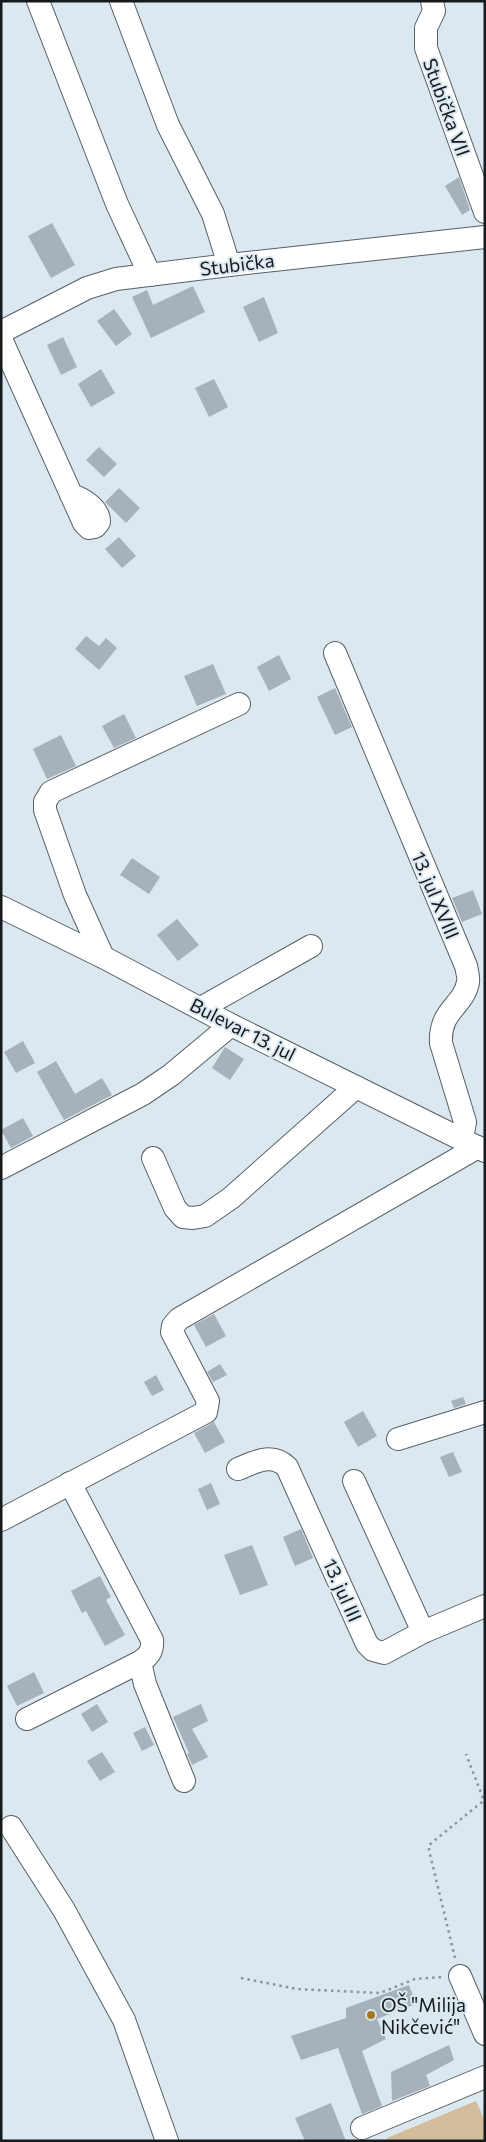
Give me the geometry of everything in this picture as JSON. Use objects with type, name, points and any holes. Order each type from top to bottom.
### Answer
[{"type":"street","points":[[38,1],[117,204],[150,275]]},
{"type":"street","points":[[121,1],[168,125],[213,214],[229,265]]},
{"type":"street","name":"Stubička VII","points":[[432,1],[434,11],[426,28],[426,48],[485,212]]},
{"type":"street","name":"Stubička","points":[[1,332],[87,288],[116,279],[485,237]]},
{"type":"street","points":[[1,339],[71,495]]},
{"type":"street","name":"13. jul XVIII","points":[[335,653],[466,966],[468,982],[442,1023],[440,1032],[441,1043],[465,1122],[475,1146]]},
{"type":"street","points":[[103,957],[75,895],[45,810],[45,802],[51,792],[239,704]]},
{"type":"street","name":"Bulevar 13. jul","points":[[1,907],[103,957],[231,1025],[475,1146]]},
{"type":"street","points":[[201,1008],[311,946]]},
{"type":"street","points":[[1,1168],[144,1094],[171,1075],[231,1025]]},
{"type":"street","points":[[153,1158],[175,1208],[183,1216],[193,1218],[205,1216],[232,1198],[356,1087]]},
{"type":"street","points":[[1,1520],[206,1412],[208,1401],[172,1332],[173,1326],[179,1319],[475,1146]]},
{"type":"street","points":[[398,1439],[485,1412]]},
{"type":"street","name":"13. jul III","points":[[238,1469],[266,1458],[281,1460],[287,1467],[367,1644],[372,1650],[384,1653],[423,1632],[485,1606]]},
{"type":"street","points":[[354,1481],[423,1632]]},
{"type":"street","points":[[26,1719],[140,1662],[148,1657],[153,1648],[152,1640],[70,1483]]},
{"type":"street","points":[[140,1662],[144,1684],[184,1781]]},
{"type":"street","points":[[11,1827],[64,1910],[124,2020],[167,2141]]},
{"type":"street","points":[[460,1976],[485,2034]]},
{"type":"street","points":[[362,2128],[485,2077]]},
{"type":"path","points":[[241,1978],[297,1989],[380,1993],[415,1979],[460,1976],[429,1845],[482,1802],[483,1798],[466,1754]]},
{"type":"shaded area","points":[[476,2101],[485,2121],[485,2141],[388,2141],[387,2138]]},
{"type":"building","points":[[459,177],[470,210],[462,215],[445,186]]},
{"type":"building","points":[[52,223],[75,265],[51,278],[28,236]]},
{"type":"building","points":[[193,286],[205,312],[151,338],[132,297],[147,290],[153,305]]},
{"type":"building","points":[[264,297],[278,333],[259,342],[243,307]]},
{"type":"building","points":[[114,309],[132,334],[116,346],[97,321]]},
{"type":"building","points":[[63,337],[77,367],[61,375],[47,345]]},
{"type":"building","points":[[101,369],[115,393],[91,407],[78,384]]},
{"type":"building","points":[[214,379],[228,407],[209,417],[195,388]]},
{"type":"building","points":[[99,447],[117,464],[104,477],[86,460]]},
{"type":"building","points":[[119,488],[140,508],[126,523],[105,502]]},
{"type":"building","points":[[119,537],[136,556],[122,568],[105,549]]},
{"type":"building","points":[[86,636],[99,646],[106,638],[117,648],[99,670],[75,649]]},
{"type":"building","points":[[279,655],[291,679],[269,691],[257,667]]},
{"type":"building","points":[[213,664],[226,694],[197,706],[184,676]]},
{"type":"building","points":[[335,688],[352,727],[335,735],[317,697]]},
{"type":"building","points":[[124,714],[136,738],[114,748],[102,726]]},
{"type":"building","points":[[61,735],[76,766],[47,779],[33,749]]},
{"type":"building","points":[[132,858],[160,877],[149,894],[120,875]]},
{"type":"building","points":[[473,890],[482,914],[462,922],[452,898]]},
{"type":"building","points":[[177,919],[199,945],[178,961],[157,935]]},
{"type":"building","points":[[23,1041],[35,1063],[16,1073],[4,1052]]},
{"type":"building","points":[[225,1047],[244,1059],[230,1080],[212,1068]]},
{"type":"building","points":[[56,1061],[75,1094],[102,1078],[112,1095],[64,1120],[37,1072]]},
{"type":"building","points":[[23,1118],[33,1136],[11,1148],[1,1130]]},
{"type":"building","points":[[214,1314],[226,1336],[206,1347],[194,1325]]},
{"type":"building","points":[[220,1364],[227,1375],[213,1382],[207,1372]]},
{"type":"building","points":[[156,1375],[164,1390],[152,1396],[144,1382]]},
{"type":"building","points":[[463,1397],[466,1404],[454,1408],[451,1401]]},
{"type":"building","points":[[363,1411],[377,1436],[358,1447],[344,1422]]},
{"type":"building","points":[[214,1422],[225,1442],[205,1453],[194,1433]]},
{"type":"building","points":[[453,1452],[462,1472],[449,1477],[440,1457]]},
{"type":"building","points":[[211,1483],[220,1504],[207,1510],[198,1489]]},
{"type":"building","points":[[301,1529],[313,1558],[295,1566],[283,1537]]},
{"type":"building","points":[[252,1545],[268,1585],[240,1595],[224,1555]]},
{"type":"building","points":[[100,1576],[111,1597],[106,1600],[125,1635],[105,1646],[86,1611],[82,1613],[71,1591]]},
{"type":"building","points":[[34,1672],[44,1693],[17,1706],[7,1686]]},
{"type":"building","points":[[97,1704],[108,1722],[92,1732],[81,1714]]},
{"type":"building","points":[[201,1704],[208,1721],[192,1729],[208,1757],[192,1765],[187,1754],[189,1753],[173,1717]]},
{"type":"building","points":[[145,1727],[154,1745],[142,1751],[133,1733]]},
{"type":"building","points":[[102,1752],[115,1772],[100,1781],[87,1761]]},
{"type":"building","points":[[409,1985],[416,2004],[377,2019],[386,2039],[362,2051],[382,2106],[362,2114],[338,2048],[301,2060],[291,2036],[346,2018],[346,2008]]},
{"type":"building","points":[[449,2045],[454,2060],[426,2075],[430,2086],[392,2101],[391,2072]]},
{"type":"building","points":[[331,2103],[346,2141],[305,2141],[295,2118]]},
{"type":"place","name":"OŠ \"Milija Nikčević\"","points":[[371,2015]]}]
